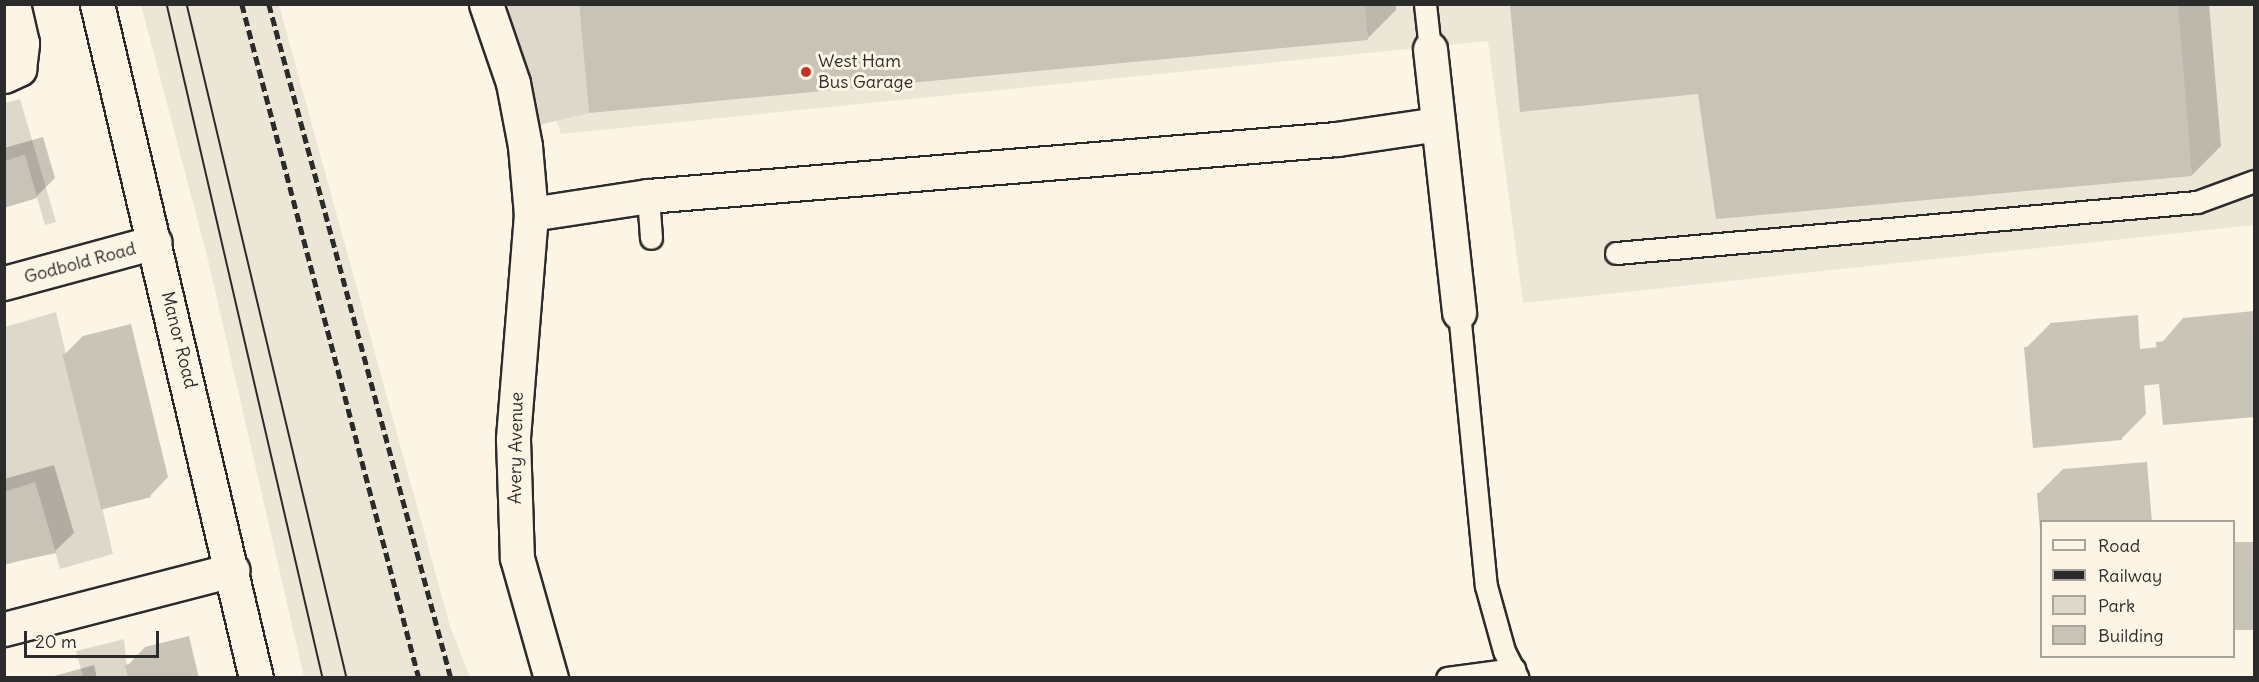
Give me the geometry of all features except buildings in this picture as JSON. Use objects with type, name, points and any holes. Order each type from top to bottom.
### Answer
[{"type":"street","points":[[4,76],[19,69],[22,43],[13,4]]},
{"type":"street","name":"Manor Road","points":[[97,4],[155,242],[256,678]]},
{"type":"street","name":"Avery Avenue","points":[[486,4],[513,83],[531,214],[513,439],[517,558],[551,678]]},
{"type":"street","points":[[1430,49],[1459,312]]},
{"type":"street","points":[[531,214],[648,196],[1337,139],[1438,124]]},
{"type":"street","name":"Godbold Road","points":[[4,283],[155,242]]},
{"type":"street","points":[[4,629],[232,570]]},
{"type":"lane","points":[[1425,4],[1430,49]]},
{"type":"lane","points":[[1616,254],[2196,202],[2254,181]]},
{"type":"lane","points":[[648,196],[651,238]]},
{"type":"lane","points":[[1447,678],[1516,674],[1486,586],[1459,312]]},
{"type":"shaded area","points":[[141,5],[279,5],[450,626],[470,677],[304,677],[208,260]]},
{"type":"shaded area","points":[[519,5],[2254,5],[2254,225],[1523,303],[1488,41],[561,134]]},
{"type":"green space","points":[[508,5],[579,5],[589,113],[535,126]]},
{"type":"green space","points":[[20,99],[56,222],[45,225],[25,155],[5,161],[5,103]]},
{"type":"green space","points":[[56,312],[113,554],[60,569],[35,483],[5,492],[5,327]]},
{"type":"green space","points":[[124,639],[128,677],[83,677],[76,651]]},
{"type":"tram line","points":[[167,4],[323,678]]},
{"type":"tram line","points":[[187,4],[347,678]]},
{"type":"railway","points":[[242,4],[419,678]]},
{"type":"railway","points":[[269,4],[451,678]]},
{"type":"place","name":"West Ham Bus Garage","points":[[806,72]]}]
